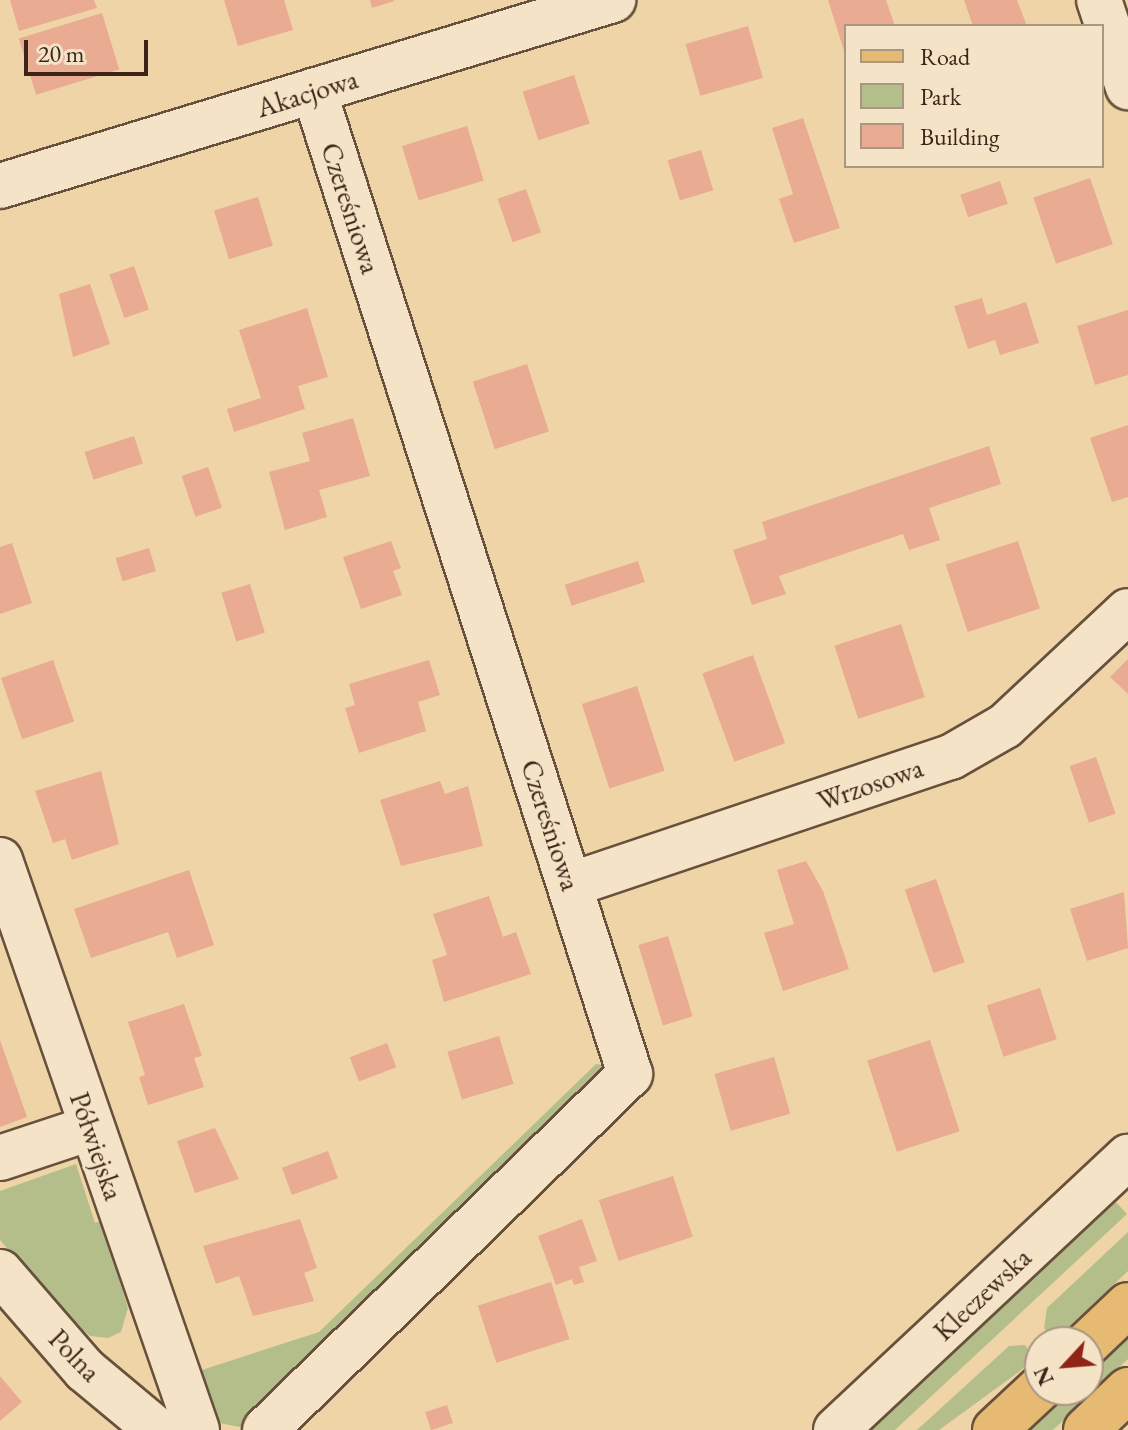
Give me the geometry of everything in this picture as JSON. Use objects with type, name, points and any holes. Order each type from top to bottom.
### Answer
[{"type":"main road","points":[[1104,1328],[1128,1305]]},
{"type":"main road","points":[[1086,1430],[1128,1390]]},
{"type":"main road","points":[[995,1430],[1024,1403]]},
{"type":"street","name":"Akacjowa","points":[[0,186],[613,0]]},
{"type":"street","points":[[1099,0],[1128,87]]},
{"type":"street","name":"Czereśniowa","points":[[265,1430],[630,1074],[314,91]]},
{"type":"street","name":"Wrzosowa","points":[[570,885],[951,757],[1005,726],[1128,611]]},
{"type":"street","name":"Półwiejska","points":[[0,860],[90,1128],[197,1430]]},
{"type":"street","points":[[0,1158],[90,1128]]},
{"type":"street","name":"Kleczewska","points":[[836,1430],[1128,1157]]},
{"type":"street","name":"Polna","points":[[0,1272],[85,1370],[157,1430]]},
{"type":"green space","points":[[596,1064],[602,1065],[601,1081],[258,1414],[240,1427],[219,1423],[205,1409],[179,1331],[187,1328],[202,1370],[319,1332]]},
{"type":"green space","points":[[76,1164],[95,1223],[101,1221],[128,1308],[121,1332],[108,1338],[90,1336],[69,1319],[0,1240],[0,1191]]},
{"type":"green space","points":[[1112,1198],[1127,1214],[895,1430],[870,1430]]},
{"type":"green space","points":[[1128,1232],[1128,1271],[1070,1326],[1044,1326],[1047,1308]]},
{"type":"green space","points":[[1128,1337],[1128,1359],[1104,1381],[1104,1360]]},
{"type":"green space","points":[[1024,1345],[1024,1368],[939,1430],[917,1430],[1009,1346]]},
{"type":"green space","points":[[1055,1406],[1079,1406],[1053,1430],[1029,1430]]},
{"type":"building","points":[[10,0],[94,0],[97,8],[19,31]]},
{"type":"building","points":[[224,0],[284,0],[293,30],[238,46]]},
{"type":"building","points":[[370,0],[394,0],[394,1],[372,8]]},
{"type":"building","points":[[828,0],[886,0],[894,24],[844,24],[844,51]]},
{"type":"building","points":[[964,0],[1017,0],[1026,24],[972,24]]},
{"type":"building","points":[[102,13],[119,69],[36,95],[19,38]]},
{"type":"building","points":[[748,26],[763,78],[700,96],[686,44]]},
{"type":"building","points":[[574,75],[590,124],[538,140],[523,92]]},
{"type":"building","points":[[803,118],[840,228],[794,243],[779,199],[793,194],[772,128]]},
{"type":"building","points":[[467,126],[484,181],[419,200],[402,146]]},
{"type":"building","points":[[701,150],[713,190],[680,200],[668,160]]},
{"type":"building","points":[[1090,178],[1113,244],[1056,264],[1033,198]]},
{"type":"building","points":[[1000,181],[1008,204],[968,217],[960,195]]},
{"type":"building","points":[[526,189],[541,232],[513,242],[498,199]]},
{"type":"building","points":[[258,197],[273,246],[229,259],[214,210]]},
{"type":"building","points":[[134,266],[149,309],[124,318],[109,274]]},
{"type":"building","points":[[90,284],[110,344],[73,357],[59,294]]},
{"type":"building","points":[[982,298],[987,315],[1026,302],[1039,343],[1000,355],[995,340],[968,349],[954,306]]},
{"type":"building","points":[[307,308],[328,377],[298,386],[305,409],[234,432],[227,409],[261,398],[239,330]]},
{"type":"building","points":[[1128,310],[1128,375],[1095,385],[1077,326]]},
{"type":"building","points":[[527,364],[549,432],[495,449],[473,382]]},
{"type":"building","points":[[353,418],[370,476],[319,490],[327,517],[285,530],[269,472],[310,461],[302,433]]},
{"type":"building","points":[[1128,425],[1128,497],[1112,502],[1090,438]]},
{"type":"building","points":[[134,436],[143,464],[94,480],[85,452]]},
{"type":"building","points":[[989,446],[1001,484],[929,508],[940,540],[909,550],[903,534],[779,576],[786,594],[752,605],[733,550],[767,539],[762,522]]},
{"type":"building","points":[[208,467],[222,508],[196,517],[182,476]]},
{"type":"building","points":[[391,541],[401,568],[393,571],[402,595],[361,609],[343,557]]},
{"type":"building","points":[[1018,541],[1040,609],[968,632],[946,564]]},
{"type":"building","points":[[12,543],[32,603],[0,614],[0,547]]},
{"type":"building","points":[[149,548],[156,571],[123,581],[116,558]]},
{"type":"building","points":[[638,561],[645,582],[572,606],[565,585]]},
{"type":"building","points":[[250,584],[265,633],[236,642],[221,593]]},
{"type":"building","points":[[901,624],[925,697],[858,719],[834,646]]},
{"type":"building","points":[[753,655],[785,743],[734,762],[702,673]]},
{"type":"building","points":[[1128,659],[1128,694],[1110,677]]},
{"type":"building","points":[[53,660],[74,721],[22,739],[1,678]]},
{"type":"building","points":[[429,660],[440,695],[418,702],[426,731],[359,753],[345,708],[355,705],[349,684]]},
{"type":"building","points":[[637,686],[665,771],[609,789],[582,704]]},
{"type":"building","points":[[1096,757],[1116,814],[1089,823],[1070,766]]},
{"type":"building","points":[[101,771],[119,844],[72,860],[65,839],[53,843],[35,791]]},
{"type":"building","points":[[440,781],[445,794],[468,786],[483,846],[401,866],[380,800]]},
{"type":"building","points":[[806,861],[823,891],[849,969],[783,991],[764,933],[794,924],[777,870]]},
{"type":"building","points":[[189,870],[214,945],[177,958],[168,932],[91,958],[74,909]]},
{"type":"building","points":[[936,879],[965,962],[933,973],[905,890]]},
{"type":"building","points":[[1124,892],[1128,948],[1087,961],[1070,909]]},
{"type":"building","points":[[489,896],[503,937],[516,932],[531,974],[444,1002],[432,960],[447,955],[433,914]]},
{"type":"building","points":[[668,936],[693,1016],[663,1025],[638,945]]},
{"type":"building","points":[[1040,988],[1057,1039],[1003,1057],[987,1005]]},
{"type":"building","points":[[184,1004],[202,1056],[194,1058],[204,1087],[148,1105],[139,1077],[145,1075],[128,1022]]},
{"type":"building","points":[[499,1036],[514,1084],[462,1100],[447,1052]]},
{"type":"building","points":[[0,1040],[27,1117],[0,1127]]},
{"type":"building","points":[[930,1040],[960,1131],[897,1152],[867,1060]]},
{"type":"building","points":[[387,1043],[396,1067],[359,1082],[350,1057]]},
{"type":"building","points":[[774,1057],[790,1114],[731,1131],[714,1074]]},
{"type":"building","points":[[215,1128],[239,1179],[195,1193],[177,1141]]},
{"type":"building","points":[[328,1151],[338,1178],[292,1195],[282,1168]]},
{"type":"building","points":[[673,1176],[693,1237],[619,1261],[599,1200]]},
{"type":"building","points":[[300,1219],[317,1268],[304,1273],[314,1301],[253,1316],[239,1276],[216,1284],[203,1246]]},
{"type":"building","points":[[582,1219],[597,1261],[579,1267],[584,1282],[574,1285],[572,1279],[556,1285],[538,1236]]},
{"type":"building","points":[[551,1282],[570,1339],[496,1363],[478,1306]]},
{"type":"building","points":[[0,1376],[22,1402],[0,1421]]},
{"type":"building","points":[[447,1405],[453,1423],[431,1430],[425,1412]]}]
